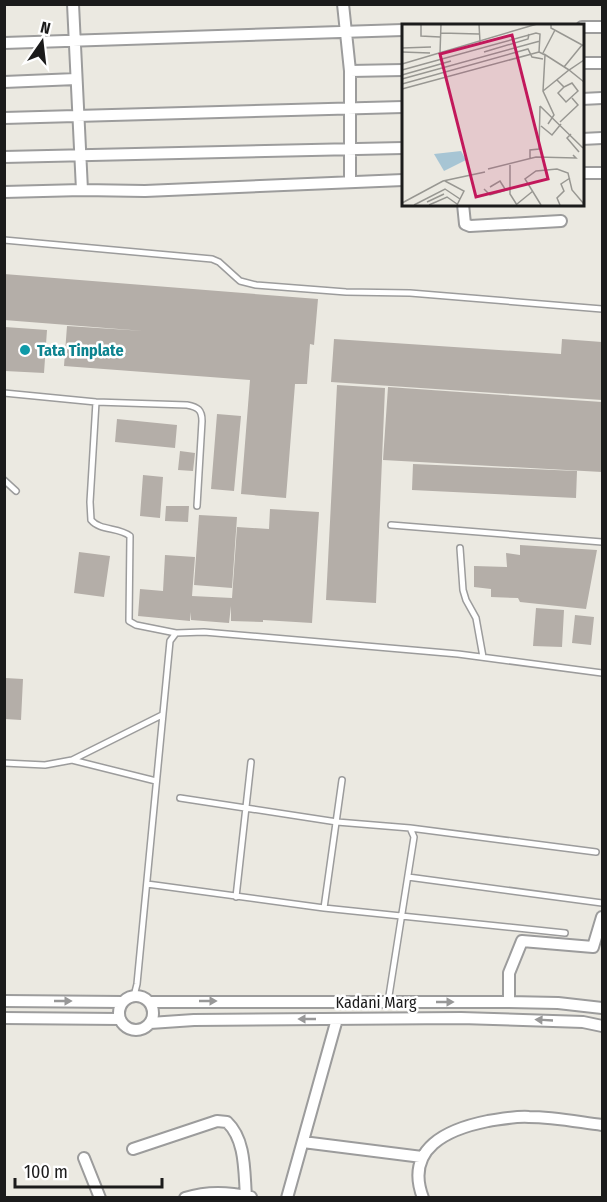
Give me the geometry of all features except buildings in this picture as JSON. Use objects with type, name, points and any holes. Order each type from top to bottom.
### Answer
[{"type":"street","points":[[73,4],[82,190]]},
{"type":"street","points":[[343,4],[350,71],[350,182]]},
{"type":"street","points":[[583,27],[603,27]]},
{"type":"street","points":[[4,43],[402,30]]},
{"type":"street","points":[[583,63],[603,63]]},
{"type":"street","points":[[350,71],[402,70]]},
{"type":"street","points":[[4,82],[76,79]]},
{"type":"street","points":[[583,99],[603,98]]},
{"type":"street","points":[[4,118],[402,106]]},
{"type":"street","points":[[583,139],[603,138]]},
{"type":"street","points":[[4,157],[402,148]]},
{"type":"street","points":[[583,173],[603,173]]},
{"type":"street","points":[[4,192],[145,191],[402,180]]},
{"type":"street","points":[[463,206],[465,224],[470,226],[561,221]]},
{"type":"street","points":[[509,1002],[508,973],[522,941],[593,947],[603,917]]},
{"type":"street","points":[[4,1001],[122,1002],[134,996],[145,998],[149,1002],[153,1012],[150,1023],[137,1030],[127,1027],[120,1019],[119,1011],[122,1002]]},
{"type":"street","name":"Kadani Marg","points":[[149,1002],[509,1002],[558,1003],[603,1008]]},
{"type":"street","points":[[4,1018],[120,1019]]},
{"type":"street","points":[[287,1197],[337,1019]]},
{"type":"street","name":"Kadani Marg","points":[[150,1023],[194,1020],[538,1020],[583,1022],[603,1026]]},
{"type":"street","points":[[423,1197],[419,1187],[418,1172],[422,1157],[432,1144],[445,1134],[483,1122],[509,1118],[544,1118],[603,1125]]},
{"type":"street","points":[[133,1149],[217,1121],[227,1122],[235,1132],[243,1157],[248,1197],[211,1193],[185,1197]]},
{"type":"street","points":[[303,1142],[422,1157]]},
{"type":"street","points":[[84,1158],[100,1197]]},
{"type":"lane","points":[[4,240],[212,259],[219,262],[240,281],[256,285],[346,292],[410,293],[603,309]]},
{"type":"lane","points":[[4,393],[96,402],[187,405],[200,409],[202,421],[197,506]]},
{"type":"lane","points":[[96,402],[90,502],[92,520],[98,526],[130,536],[129,621],[136,626],[176,633],[204,632],[483,657],[603,673]]},
{"type":"lane","points":[[4,480],[16,491]]},
{"type":"lane","points":[[391,525],[603,542]]},
{"type":"lane","points":[[460,548],[463,590],[476,618],[483,657]]},
{"type":"lane","points":[[134,996],[170,641],[176,633]]},
{"type":"lane","points":[[4,764],[45,765],[72,760],[162,715]]},
{"type":"lane","points":[[72,760],[156,782]]},
{"type":"lane","points":[[236,897],[251,762]]},
{"type":"lane","points":[[324,908],[342,780]]},
{"type":"lane","points":[[180,798],[337,822],[410,828],[596,852]]},
{"type":"lane","points":[[388,1002],[414,837],[410,828]]},
{"type":"lane","points":[[408,877],[603,903]]},
{"type":"lane","points":[[147,884],[324,908],[565,933]]},
{"type":"place","name":"Tata Tinplate","points":[[25,350]]}]
